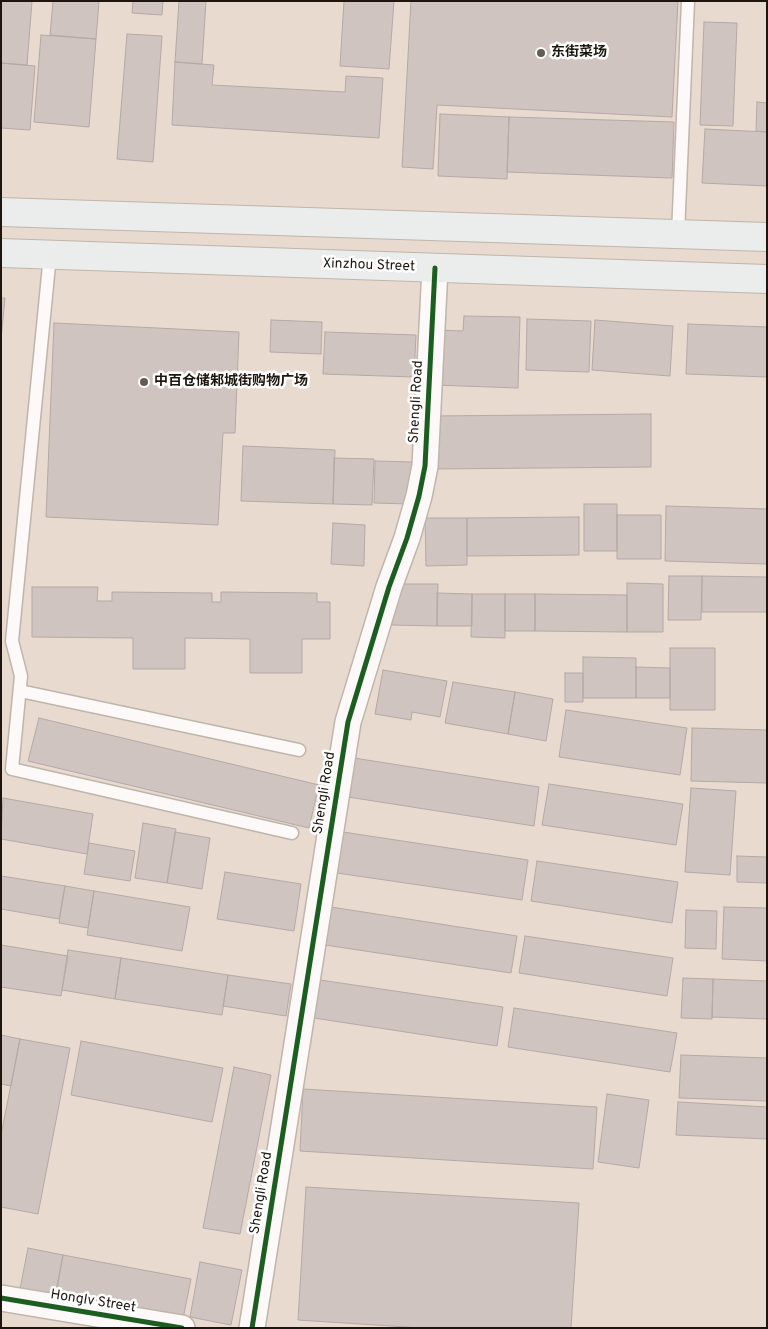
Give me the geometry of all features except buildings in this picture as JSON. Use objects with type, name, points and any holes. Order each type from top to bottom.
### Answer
[{"type":"main road","points":[[1,212],[767,237]]},
{"type":"main road","name":"Xinzhou Street","points":[[1,253],[767,279]]},
{"type":"street","name":"Shengli Road","points":[[252,1328],[348,722],[389,586],[417,505],[425,466],[435,268]]},
{"type":"street","name":"Honglv Street","points":[[1,1298],[182,1328]]},
{"type":"lane","points":[[678,234],[688,1]]},
{"type":"lane","points":[[50,255],[12,641],[21,676],[12,769],[292,833]]},
{"type":"lane","points":[[20,692],[299,750]]},
{"type":"cycle path","points":[[252,1328],[348,722],[389,587],[407,538],[425,466],[435,268]]},
{"type":"cycle path","points":[[1,1298],[182,1328]]},
{"type":"place","name":"东街菜场","points":[[541,53]]},
{"type":"place","name":"中百仓储邾城街购物广场","points":[[144,382]]}]
